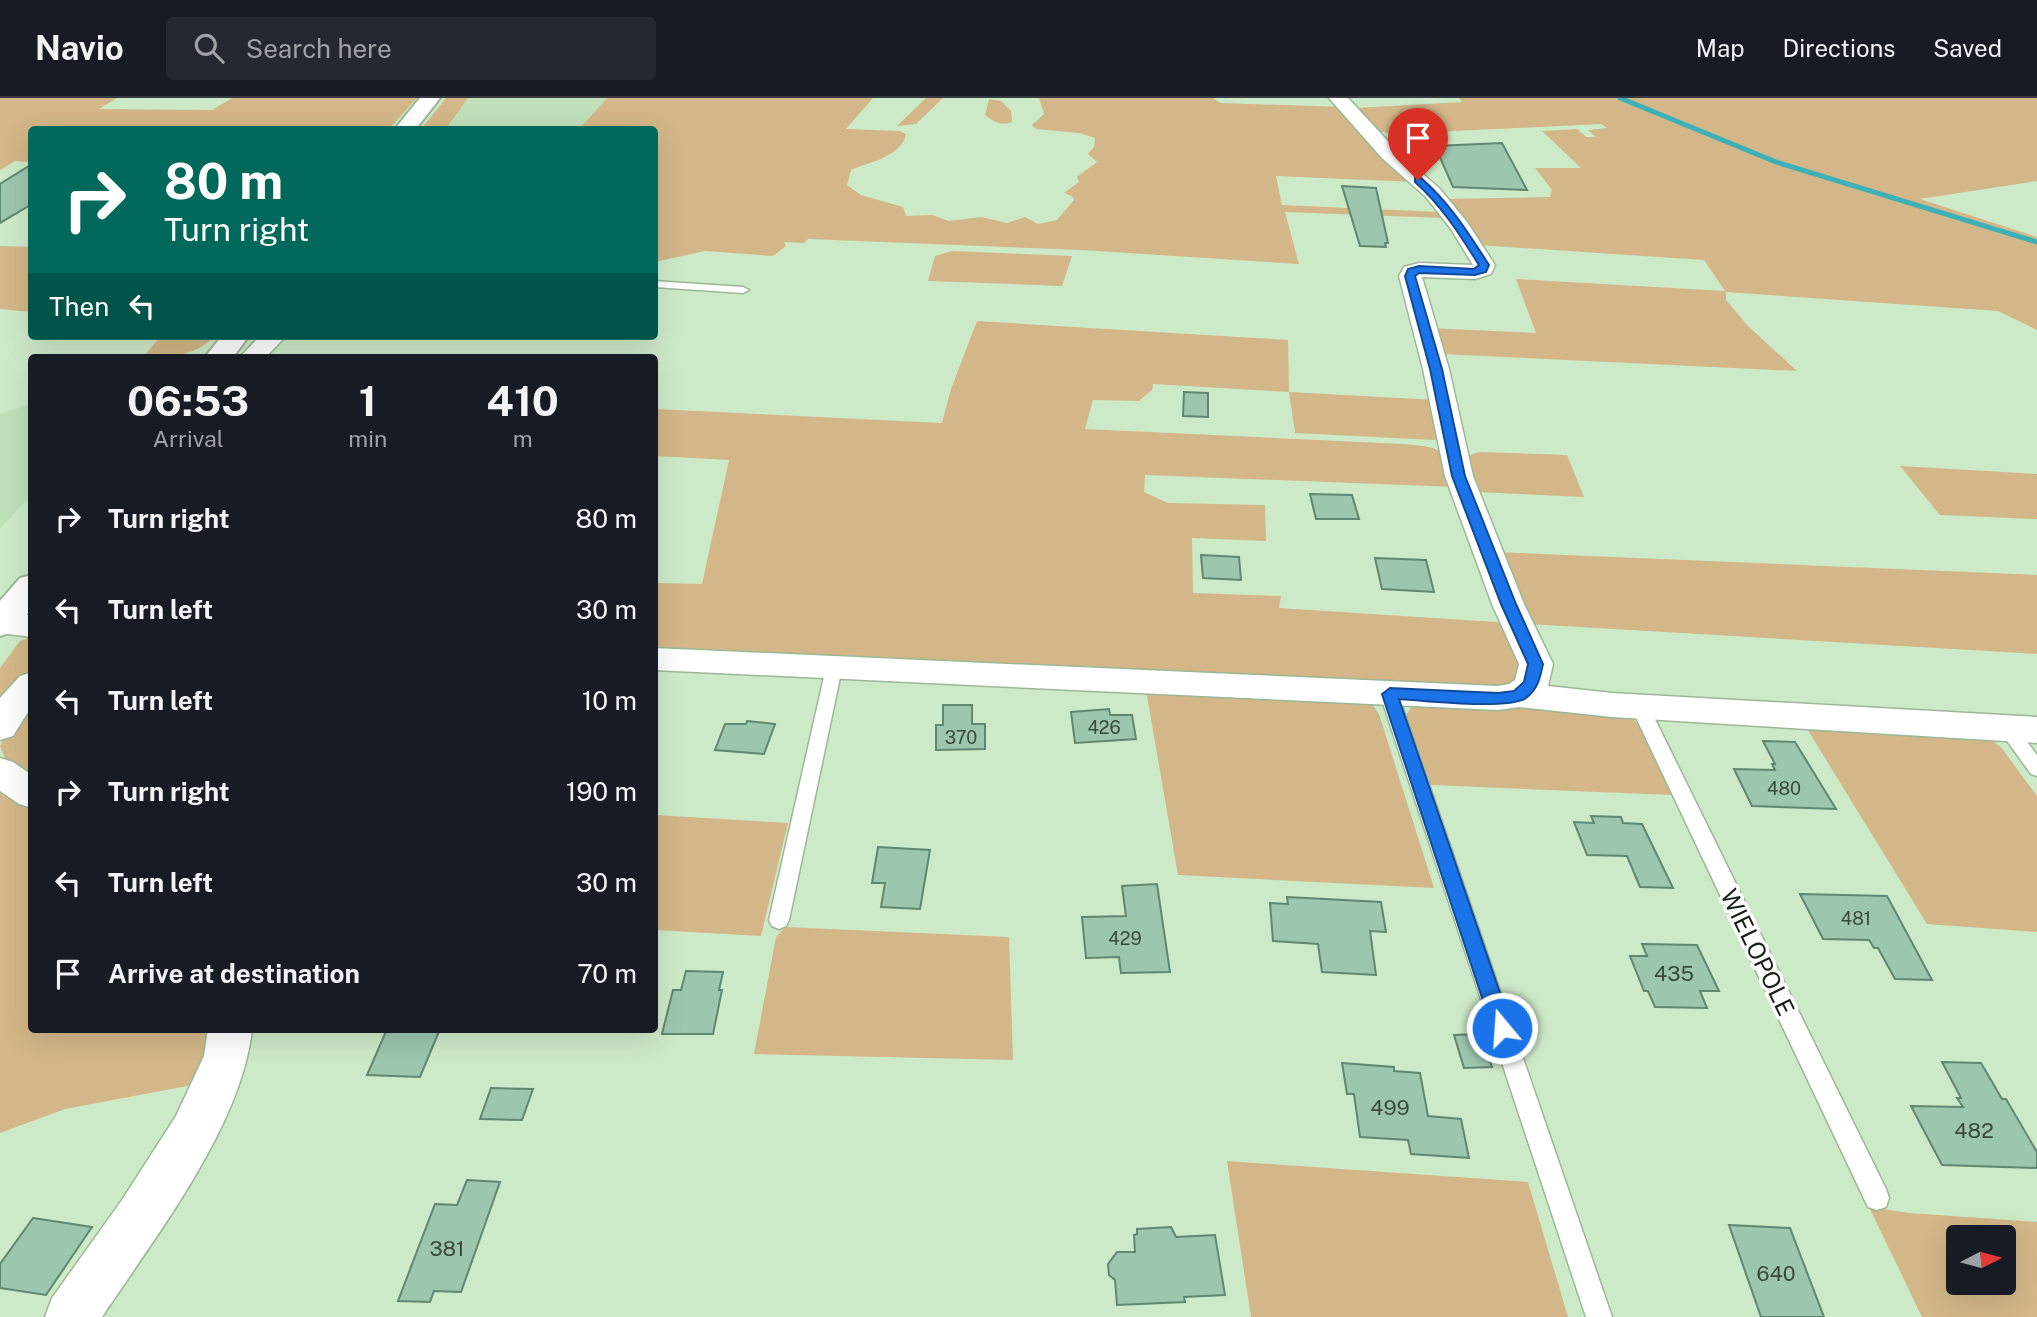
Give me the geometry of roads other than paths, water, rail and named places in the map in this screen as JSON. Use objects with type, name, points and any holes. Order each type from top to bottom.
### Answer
[{"type":"main road","points":[[407,126],[430,98]]},
{"type":"main road","points":[[221,354],[233,340]]},
{"type":"main road","points":[[0,624],[28,591]]},
{"type":"street","points":[[1338,98],[1388,154],[1433,193],[1460,226],[1484,265],[1483,270],[1475,272],[1419,270],[1412,272],[1410,276],[1436,369],[1459,476],[1508,604],[1535,664],[1531,684],[1519,695]]},
{"type":"street","points":[[255,354],[270,340]]},
{"type":"street","points":[[0,624],[28,626]]},
{"type":"street","points":[[658,659],[1390,694],[1498,698],[1519,695],[1640,707],[2022,729]]},
{"type":"street","points":[[0,727],[16,701],[28,688]]},
{"type":"street","points":[[0,772],[28,791]]},
{"type":"street","points":[[71,1317],[202,1118],[232,1043],[231,1033]]},
{"type":"lane","points":[[658,284],[743,290]]},
{"type":"lane","points":[[779,920],[834,668]]},
{"type":"lane","points":[[1390,694],[1599,1317]]},
{"type":"lane","name":"WIELOPOLE","points":[[1640,707],[1877,1198]]},
{"type":"lane","points":[[2022,729],[2037,769]]},
{"type":"waterway","points":[[1620,98],[1776,162],[2037,242]]}]
